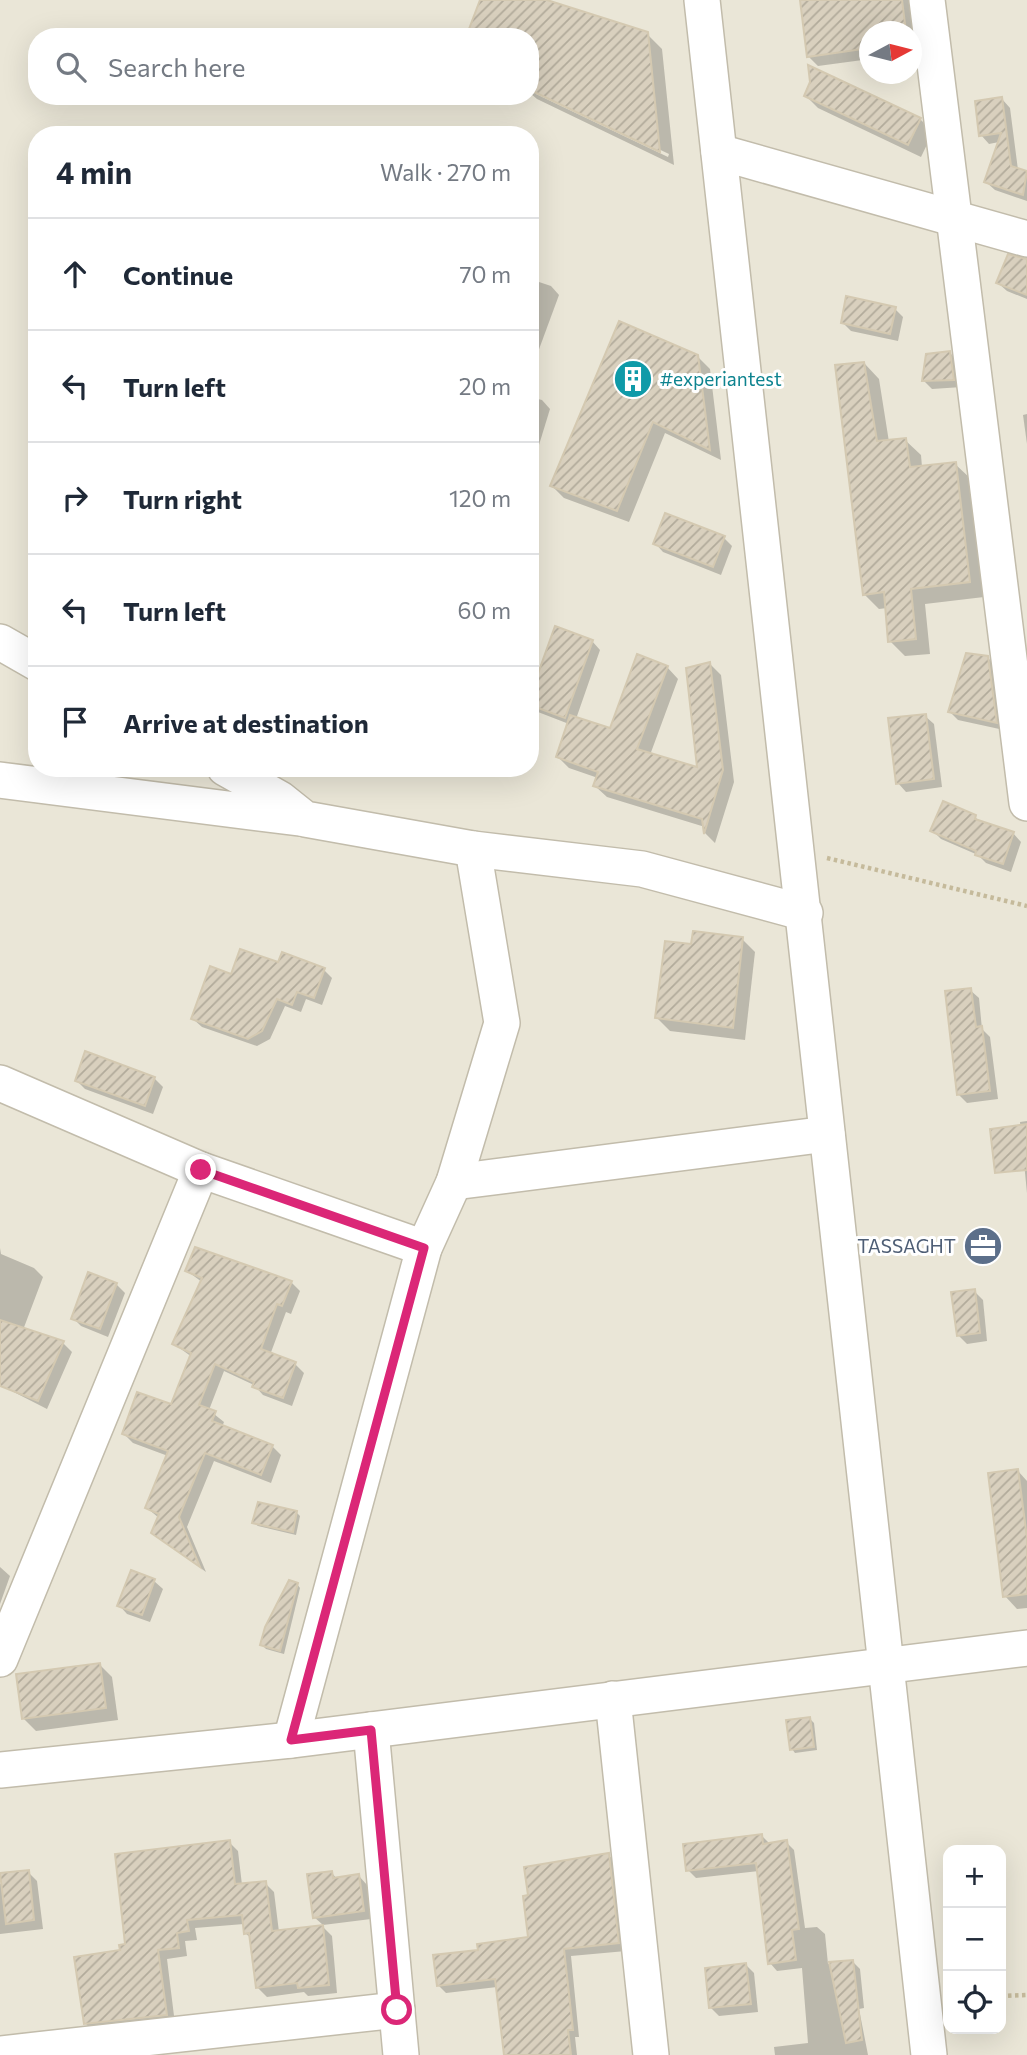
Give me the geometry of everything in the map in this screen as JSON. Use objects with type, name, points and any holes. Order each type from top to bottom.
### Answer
[{"type":"street","points":[[702,0],[796,851],[806,914],[827,1134],[929,2055]]},
{"type":"street","points":[[929,4],[956,218],[1014,590],[1027,803]]},
{"type":"street","points":[[719,152],[1027,239]]},
{"type":"street","points":[[0,642],[28,658]]},
{"type":"street","points":[[241,777],[280,799],[305,819]]},
{"type":"street","points":[[0,780],[305,819],[472,849],[642,869],[806,914]]},
{"type":"street","points":[[291,1740],[424,1248],[454,1182],[502,1023],[472,849]]},
{"type":"street","points":[[0,1083],[201,1170],[424,1248]]},
{"type":"street","points":[[454,1182],[827,1134]]},
{"type":"street","points":[[0,1659],[201,1170]]},
{"type":"street","points":[[0,1770],[291,1740],[1027,1648]]},
{"type":"street","points":[[613,1699],[651,2055]]},
{"type":"street","points":[[371,1730],[401,2055]]},
{"type":"street","points":[[0,2054],[397,2010]]},
{"type":"path","points":[[796,851],[1027,906]]},
{"type":"path","points":[[1006,1996],[1027,1995]]},
{"type":"shaded area","points":[[0,0],[1027,0],[1027,2055],[0,2055]]},
{"type":"building","points":[[480,0],[547,0],[648,32],[660,152],[539,94],[539,28],[469,28]]},
{"type":"building","points":[[800,0],[902,0],[905,21],[859,21],[859,50],[807,57]]},
{"type":"building","points":[[808,65],[921,118],[908,145],[804,96],[810,82]]},
{"type":"building","points":[[1002,97],[1011,166],[1027,171],[1023,195],[984,182],[1001,133],[979,136],[975,101]]},
{"type":"building","points":[[1008,254],[1027,259],[1027,295],[996,283]]},
{"type":"building","points":[[846,296],[896,307],[890,334],[841,323]]},
{"type":"building","points":[[619,321],[698,355],[710,450],[653,422],[617,511],[550,486]]},
{"type":"building","points":[[950,351],[954,380],[922,381],[926,354]]},
{"type":"building","points":[[864,362],[877,441],[906,438],[910,467],[956,462],[970,582],[911,589],[916,639],[888,642],[884,592],[863,595],[835,365]]},
{"type":"building","points":[[665,513],[725,536],[713,567],[653,544]]},
{"type":"building","points":[[555,626],[593,640],[565,718],[539,708],[539,671]]},
{"type":"building","points":[[966,653],[988,656],[997,723],[948,712]]},
{"type":"building","points":[[637,654],[668,666],[637,749],[697,767],[686,668],[710,662],[723,770],[704,834],[702,819],[593,786],[598,772],[556,757],[570,715],[610,728]]},
{"type":"building","points":[[926,714],[934,779],[896,784],[888,718]]},
{"type":"building","points":[[943,801],[976,815],[975,819],[1014,832],[1003,864],[975,855],[976,851],[930,831]]},
{"type":"building","points":[[693,931],[743,937],[733,1028],[655,1018],[665,941],[691,944]]},
{"type":"building","points":[[240,949],[278,962],[282,952],[325,968],[314,998],[297,992],[292,1005],[277,999],[262,1031],[248,1039],[191,1019],[210,966],[231,974]]},
{"type":"building","points":[[971,988],[976,1027],[982,1026],[990,1091],[957,1095],[945,991]]},
{"type":"building","points":[[85,1051],[155,1077],[145,1106],[75,1081]]},
{"type":"building","points":[[1027,1124],[1027,1170],[995,1173],[990,1129]]},
{"type":"building","points":[[195,1247],[292,1281],[282,1306],[277,1304],[261,1349],[296,1362],[283,1398],[252,1387],[254,1382],[215,1364],[199,1405],[216,1411],[212,1421],[273,1445],[261,1475],[205,1453],[179,1517],[200,1567],[151,1533],[159,1514],[145,1508],[168,1451],[122,1434],[137,1392],[171,1404],[191,1353],[172,1344],[202,1278],[185,1271]]},
{"type":"building","points":[[88,1272],[117,1283],[100,1329],[71,1319]]},
{"type":"building","points":[[975,1289],[980,1333],[957,1336],[951,1292]]},
{"type":"building","points":[[0,1320],[64,1341],[38,1401],[0,1386]]},
{"type":"building","points":[[1018,1469],[1027,1538],[1027,1594],[1003,1597],[988,1473]]},
{"type":"building","points":[[258,1502],[297,1511],[293,1532],[252,1523]]},
{"type":"building","points":[[131,1570],[155,1579],[142,1615],[117,1606]]},
{"type":"building","points":[[289,1580],[298,1583],[280,1651],[260,1645],[265,1627]]},
{"type":"building","points":[[100,1663],[106,1708],[22,1719],[16,1674]]},
{"type":"building","points":[[810,1717],[814,1747],[790,1750],[786,1720]]},
{"type":"building","points":[[762,1834],[763,1844],[787,1840],[799,1929],[792,1930],[796,1960],[768,1964],[756,1863],[686,1871],[683,1844]]},
{"type":"building","points":[[230,1840],[235,1884],[266,1881],[272,1931],[323,1925],[329,1985],[298,1988],[297,1983],[256,1988],[249,1933],[244,1934],[242,1915],[187,1920],[189,1931],[177,1933],[179,1948],[158,1950],[167,2015],[84,2024],[74,1957],[120,1950],[119,1945],[125,1944],[115,1854]]},
{"type":"building","points":[[609,1853],[619,1943],[564,1949],[573,2030],[568,2030],[571,2055],[504,2055],[495,1979],[437,1986],[433,1955],[478,1950],[477,1944],[528,1937],[523,1896],[528,1895],[524,1867]]},
{"type":"building","points":[[29,1870],[34,1920],[6,1924],[0,1873]]},
{"type":"building","points":[[332,1871],[333,1878],[359,1874],[364,1911],[313,1918],[307,1874]]},
{"type":"building","points":[[853,1960],[862,2040],[846,2043],[829,1962]]},
{"type":"building","points":[[746,1963],[751,2004],[709,2008],[705,1968]]},
{"type":"place","name":"#experiantest","points":[[633,379]]},
{"type":"place","name":"TASSAGHT","points":[[983,1246]]},
{"type":"route","points":[[201,1170],[424,1248],[291,1740],[371,1730],[397,2010]]}]
